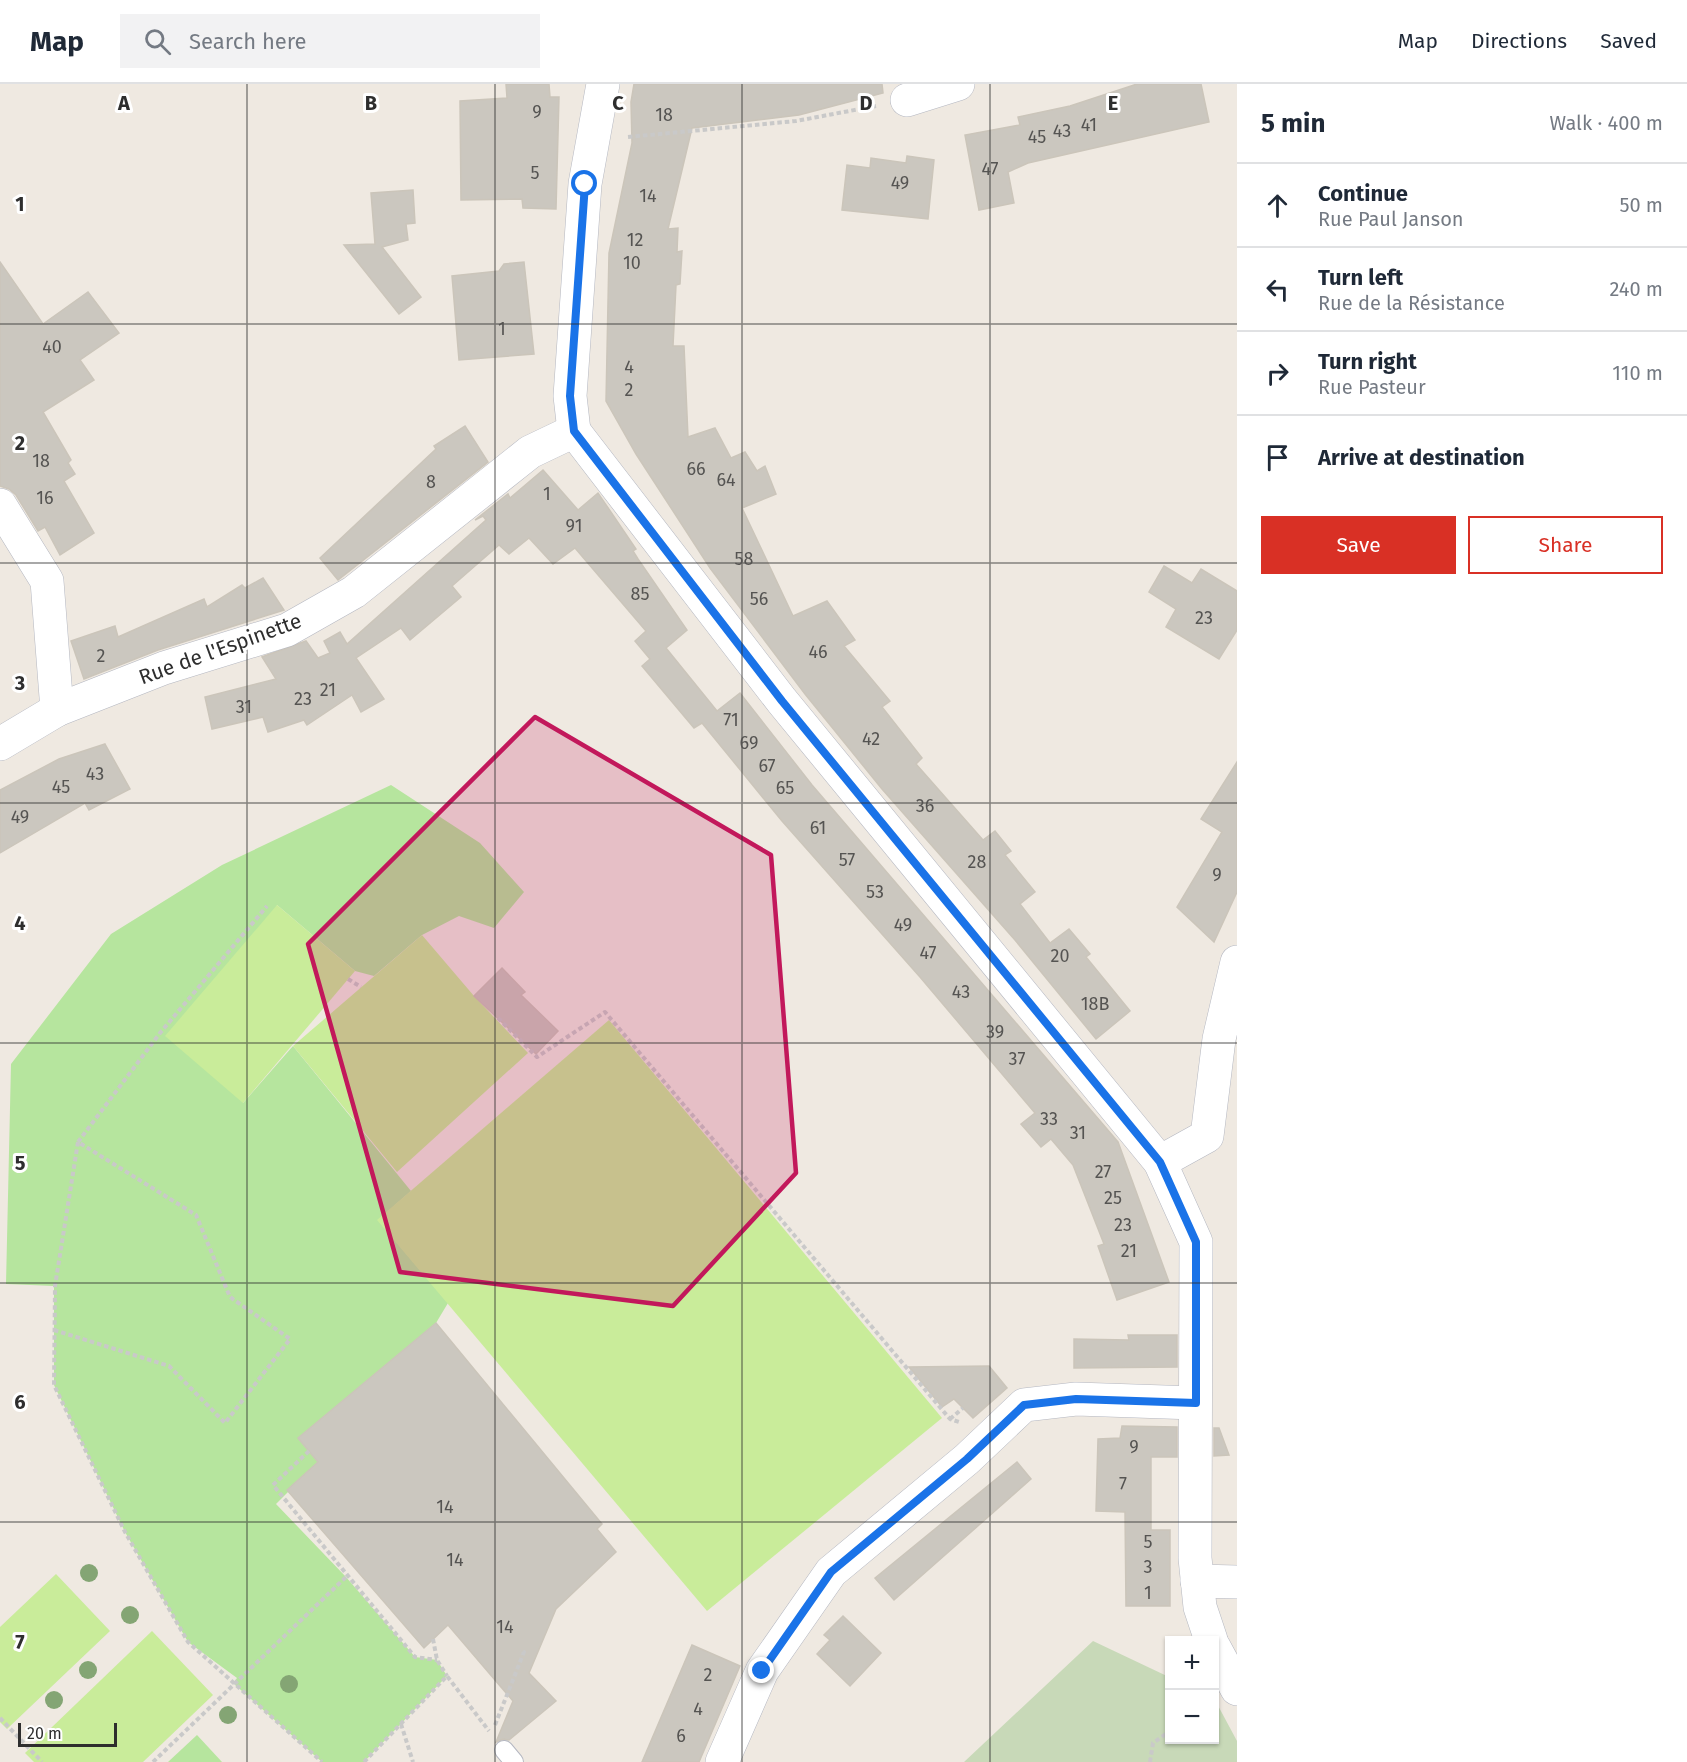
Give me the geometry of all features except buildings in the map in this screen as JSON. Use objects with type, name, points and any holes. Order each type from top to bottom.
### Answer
[{"type":"street","points":[[603,84],[585,184],[570,396],[574,431],[782,701],[1160,1162],[1196,1242],[1197,1581],[1202,1620],[1209,1636]]},
{"type":"street","points":[[907,100],[958,84]]},
{"type":"street","name":"Rue de l'Espinette","points":[[0,744],[57,710],[164,668],[287,630],[354,592],[530,452],[574,431]]},
{"type":"street","points":[[0,505],[47,581],[57,710]]},
{"type":"street","points":[[1160,1162],[1207,1136],[1219,1039],[1237,962]]},
{"type":"street","points":[[722,1762],[762,1671],[831,1572],[967,1459],[1024,1405],[1076,1399],[1196,1403]]},
{"type":"street","points":[[1197,1581],[1237,1582]]},
{"type":"street","points":[[1219,1655],[1237,1689]]},
{"type":"path","points":[[594,140],[796,121],[907,100]]},
{"type":"path","points":[[267,906],[160,1033],[78,1142],[54,1286],[54,1385],[124,1532],[188,1642],[322,1762]]},
{"type":"path","points":[[348,979],[362,987]]},
{"type":"path","points":[[498,1018],[537,1057],[605,1012],[950,1419],[963,1408]]},
{"type":"path","points":[[54,1330],[169,1366],[225,1423],[290,1339],[230,1297],[196,1215],[78,1142]]},
{"type":"path","points":[[309,1451],[273,1485],[415,1657],[437,1660]]},
{"type":"path","points":[[153,1762],[346,1576]]},
{"type":"path","points":[[433,1639],[437,1660],[492,1734],[524,1652],[520,1651]]},
{"type":"path","points":[[364,1762],[447,1676]]},
{"type":"path","points":[[0,1718],[42,1762]]},
{"type":"path","points":[[401,1724],[413,1762]]},
{"type":"path","points":[[1150,1762],[1153,1743],[1165,1735]]},
{"type":"highlighted area","points":[[535,717],[771,855],[796,1173],[673,1306],[400,1272],[308,944]]},
{"type":"green space","points":[[391,785],[480,843],[524,892],[494,928],[459,916],[422,935],[374,976],[355,971],[277,905],[243,1103],[293,1046],[411,1191],[378,1220],[448,1303],[436,1323],[298,1438],[318,1462],[276,1504],[346,1577],[415,1657],[437,1660],[447,1676],[364,1762],[322,1762],[233,1683],[237,1678],[188,1642],[125,1532],[54,1385],[54,1286],[6,1284],[11,1064],[111,934],[222,865]]},
{"type":"green space","points":[[277,905],[355,971],[243,1103],[165,1036]]},
{"type":"green space","points":[[422,935],[474,996],[528,1053],[397,1172],[293,1046]]},
{"type":"green space","points":[[609,1020],[942,1418],[707,1611],[377,1220]]},
{"type":"green space","points":[[56,1574],[110,1631],[7,1729],[0,1722],[0,1627]]},
{"type":"green space","points":[[152,1631],[213,1695],[143,1762],[34,1762],[25,1753]]},
{"type":"green space","points":[[1093,1641],[1165,1675],[1165,1744],[1219,1744],[1219,1707],[1237,1741],[1237,1762],[964,1762]]},
{"type":"green space","points":[[197,1735],[222,1762],[168,1762]]},
{"type":"route","points":[[585,184],[570,396],[574,431],[782,701],[1047,1021],[1160,1162],[1196,1242],[1196,1403],[1076,1399],[1024,1405],[967,1459],[831,1572],[781,1639],[762,1671]]}]
